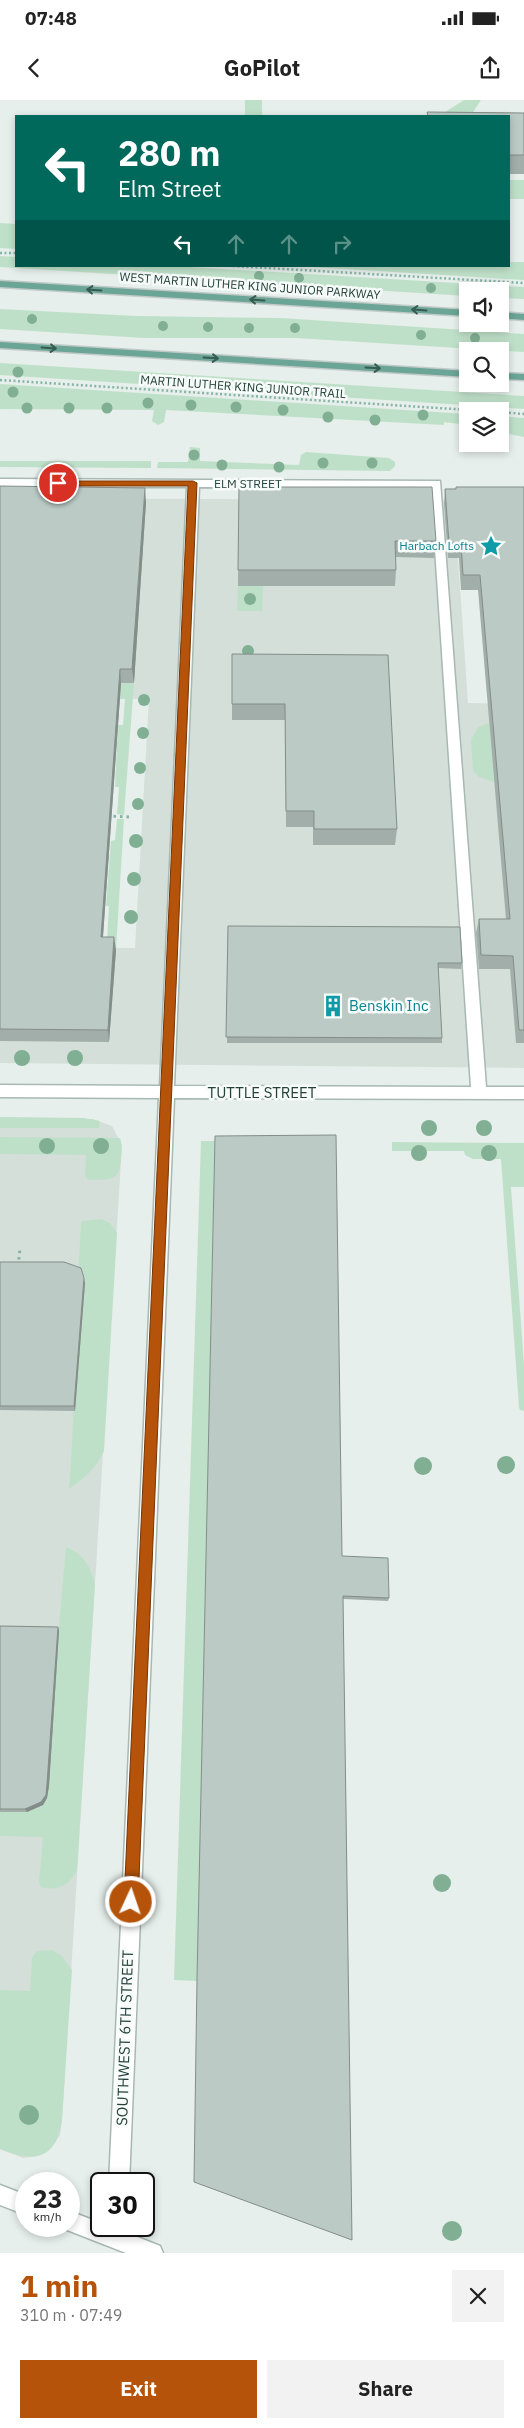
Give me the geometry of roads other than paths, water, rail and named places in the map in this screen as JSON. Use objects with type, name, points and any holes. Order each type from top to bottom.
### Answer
[{"type":"main road","name":"WEST MARTIN LUTHER KING JUNIOR PARKWAY","points":[[0,284],[459,312]]},
{"type":"main road","points":[[509,316],[524,317]]},
{"type":"main road","points":[[0,345],[459,373]]},
{"type":"main road","points":[[509,376],[524,377]]},
{"type":"street","name":"ELM STREET","points":[[0,483],[436,484],[479,1094]]},
{"type":"street","name":"SOUTHWEST 6TH STREET","points":[[120,2172],[193,483]]},
{"type":"street","name":"TUTTLE STREET","points":[[0,1091],[524,1094]]},
{"type":"street","points":[[0,2195],[15,2201]]},
{"type":"street","points":[[124,2237],[153,2253]]},
{"type":"place","name":"Harbach Lofts","points":[[491,546]]},
{"type":"place","name":"Benskin Inc","points":[[333,1006]]}]
